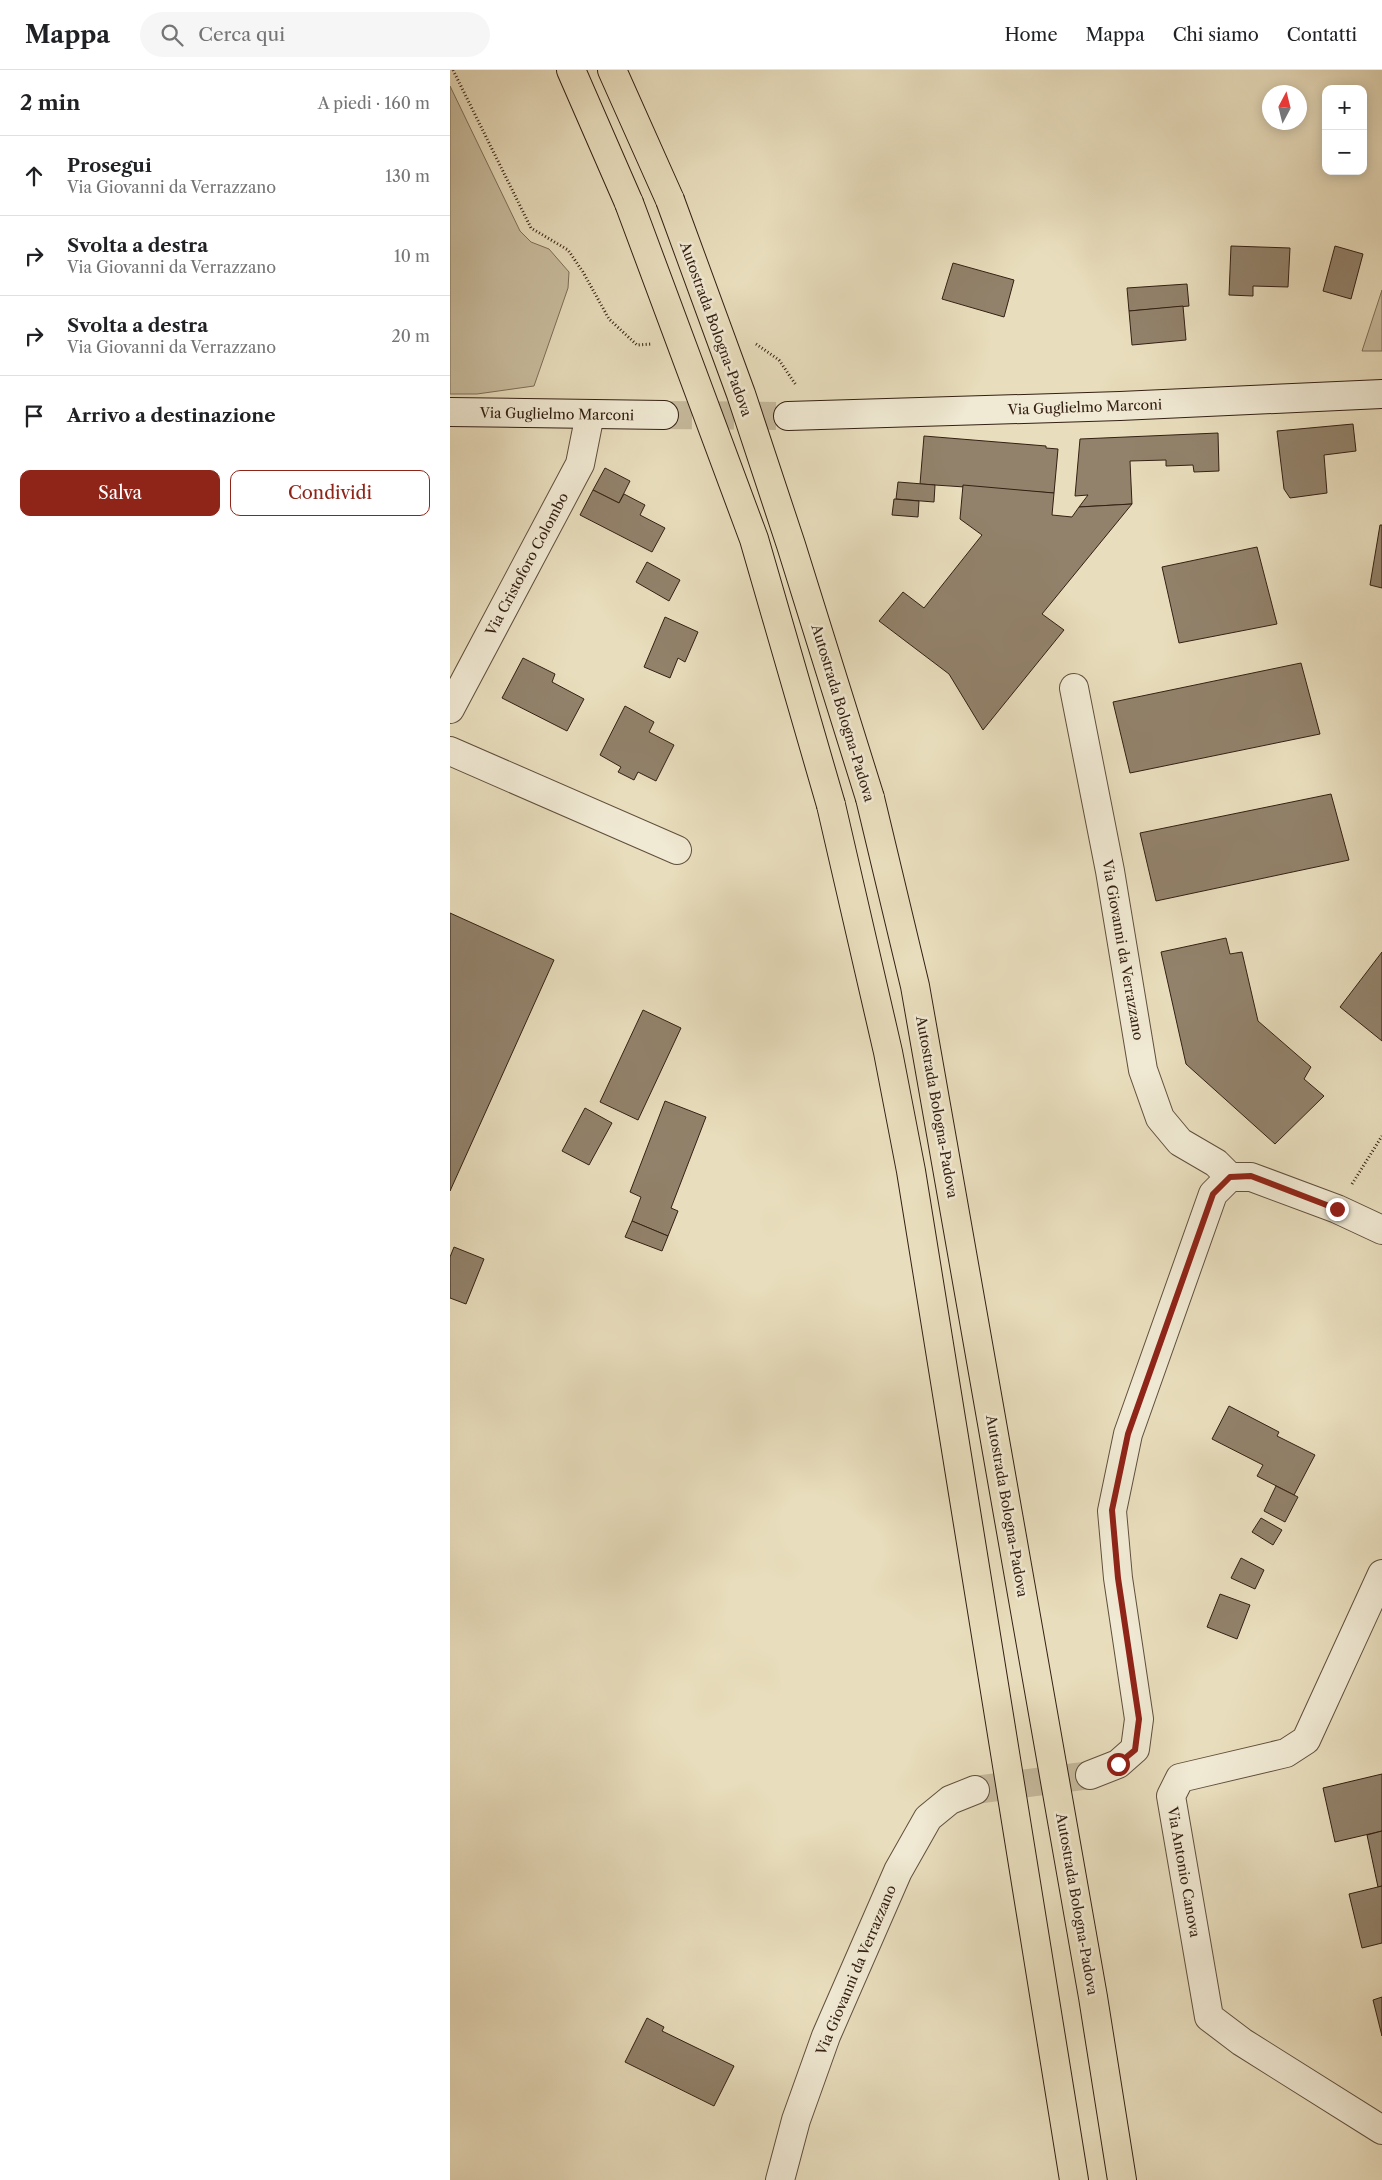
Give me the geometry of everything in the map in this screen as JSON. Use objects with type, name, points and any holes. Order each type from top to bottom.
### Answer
[{"type":"highway","points":[[571,70],[629,203],[754,539],[831,805],[888,1052],[911,1171],[1074,2180]]},
{"type":"highway","name":"Autostrada Bologna-Padova","points":[[612,70],[670,200],[741,394],[788,536],[870,798],[915,986],[1093,1997],[1122,2180]]},
{"type":"street","name":"Via Guglielmo Marconi","points":[[788,416],[1120,406],[1382,394]]},
{"type":"street","name":"Via Guglielmo Marconi","points":[[450,412],[664,415]]},
{"type":"street","name":"Via Cristoforo Colombo","points":[[450,709],[580,464],[590,414]]},
{"type":"street","name":"Via Giovanni da Verrazzano","points":[[1074,688],[1111,880],[1143,1070],[1160,1118],[1180,1142],[1216,1163],[1230,1177]]},
{"type":"street","points":[[450,751],[677,850]]},
{"type":"street","points":[[1090,1775],[1118,1764],[1135,1750],[1139,1719],[1118,1578],[1112,1510],[1128,1434],[1213,1194],[1230,1177],[1251,1176],[1337,1209],[1382,1230]]},
{"type":"street","name":"Via Antonio Canova","points":[[1382,1574],[1306,1740],[1286,1753],[1180,1778],[1171,1796],[1209,2017],[1242,2042],[1382,2130]]},
{"type":"street","name":"Via Giovanni da Verrazzano","points":[[780,2180],[796,2120],[826,2036],[898,1871],[928,1818],[950,1800],[975,1790]]},
{"type":"path","points":[[453,70],[532,228],[568,250],[583,272],[609,319],[637,345],[656,344]]},
{"type":"path","points":[[752,341],[779,360],[797,387],[802,389]]},
{"type":"path","points":[[1337,1209],[1382,1136]]},
{"type":"shaded area","points":[[450,86],[520,231],[531,242],[549,249],[569,272],[568,288],[534,386],[477,394],[450,394]]},
{"type":"shaded area","points":[[1382,290],[1382,351],[1362,351]]},
{"type":"building","points":[[1231,246],[1290,248],[1288,287],[1253,286],[1253,296],[1229,295]]},
{"type":"building","points":[[1335,246],[1363,254],[1351,299],[1323,291]]},
{"type":"building","points":[[953,263],[1014,280],[1004,317],[942,299]]},
{"type":"building","points":[[1187,284],[1189,306],[1129,311],[1127,288]]},
{"type":"building","points":[[1183,306],[1186,340],[1132,345],[1129,311]]},
{"type":"building","points":[[1353,424],[1356,451],[1324,455],[1327,493],[1290,498],[1284,489],[1277,431]]},
{"type":"building","points":[[1218,433],[1219,471],[1194,472],[1193,465],[1166,466],[1166,460],[1130,461],[1132,504],[1079,507],[1088,495],[1075,496],[1080,439]]},
{"type":"building","points":[[924,436],[1046,446],[1046,448],[1058,449],[1054,493],[920,484]]},
{"type":"building","points":[[605,468],[630,481],[619,503],[593,490]]},
{"type":"building","points":[[898,482],[935,485],[934,502],[896,499]]},
{"type":"building","points":[[963,485],[1054,493],[1052,515],[1072,517],[1079,507],[1132,504],[1042,614],[1064,630],[983,730],[949,674],[879,621],[903,592],[924,608],[982,535],[960,519]]},
{"type":"building","points":[[593,490],[619,503],[624,494],[645,505],[640,515],[665,528],[652,552],[580,515]]},
{"type":"building","points":[[894,499],[919,501],[918,517],[892,515]]},
{"type":"building","points":[[1380,525],[1382,525],[1382,588],[1370,585]]},
{"type":"building","points":[[1257,547],[1277,624],[1179,643],[1162,567]]},
{"type":"building","points":[[647,562],[680,580],[669,601],[636,582]]},
{"type":"building","points":[[665,617],[698,632],[685,662],[678,658],[670,678],[644,667]]},
{"type":"building","points":[[523,658],[555,674],[552,682],[584,699],[567,731],[502,698]]},
{"type":"building","points":[[1301,663],[1320,734],[1130,773],[1113,702]]},
{"type":"building","points":[[625,706],[654,722],[649,732],[674,745],[656,781],[638,772],[634,780],[618,772],[621,767],[600,755]]},
{"type":"building","points":[[1331,794],[1349,860],[1156,901],[1140,833]]},
{"type":"building","points":[[450,913],[554,960],[450,1191]]},
{"type":"building","points":[[1226,938],[1230,954],[1242,952],[1258,1021],[1311,1067],[1304,1079],[1324,1096],[1275,1144],[1186,1064],[1161,952]]},
{"type":"building","points":[[1382,952],[1382,1041],[1340,1007]]},
{"type":"building","points":[[643,1010],[681,1028],[638,1120],[600,1102]]},
{"type":"building","points":[[665,1101],[706,1117],[671,1208],[678,1211],[668,1236],[632,1221],[641,1197],[630,1192]]},
{"type":"building","points":[[585,1108],[612,1123],[589,1165],[562,1151]]},
{"type":"building","points":[[632,1221],[668,1236],[662,1251],[625,1237]]},
{"type":"building","points":[[454,1247],[484,1259],[466,1304],[450,1298],[450,1257]]},
{"type":"building","points":[[1229,1406],[1279,1432],[1277,1436],[1315,1455],[1294,1495],[1257,1476],[1263,1465],[1212,1439]]},
{"type":"building","points":[[1276,1486],[1298,1497],[1285,1522],[1264,1511]]},
{"type":"building","points":[[1261,1518],[1282,1530],[1273,1545],[1252,1532]]},
{"type":"building","points":[[1241,1558],[1264,1570],[1255,1589],[1231,1578]]},
{"type":"building","points":[[1220,1594],[1250,1605],[1237,1639],[1207,1627]]},
{"type":"building","points":[[1382,1774],[1382,1831],[1335,1842],[1323,1788]]},
{"type":"building","points":[[1382,1831],[1382,1886],[1378,1887],[1367,1835]]},
{"type":"building","points":[[1382,1886],[1382,1943],[1362,1948],[1349,1894]]},
{"type":"building","points":[[1382,1997],[1382,2036],[1373,2000]]},
{"type":"building","points":[[647,2018],[664,2027],[662,2031],[734,2066],[714,2106],[625,2062]]},
{"type":"tunnel","points":[[664,415],[788,416]]},
{"type":"tunnel","points":[[975,1790],[1090,1775]]},
{"type":"route","points":[[1118,1764],[1135,1750],[1139,1719],[1118,1578],[1112,1510],[1128,1434],[1213,1194],[1230,1177],[1251,1176],[1337,1209]]}]
